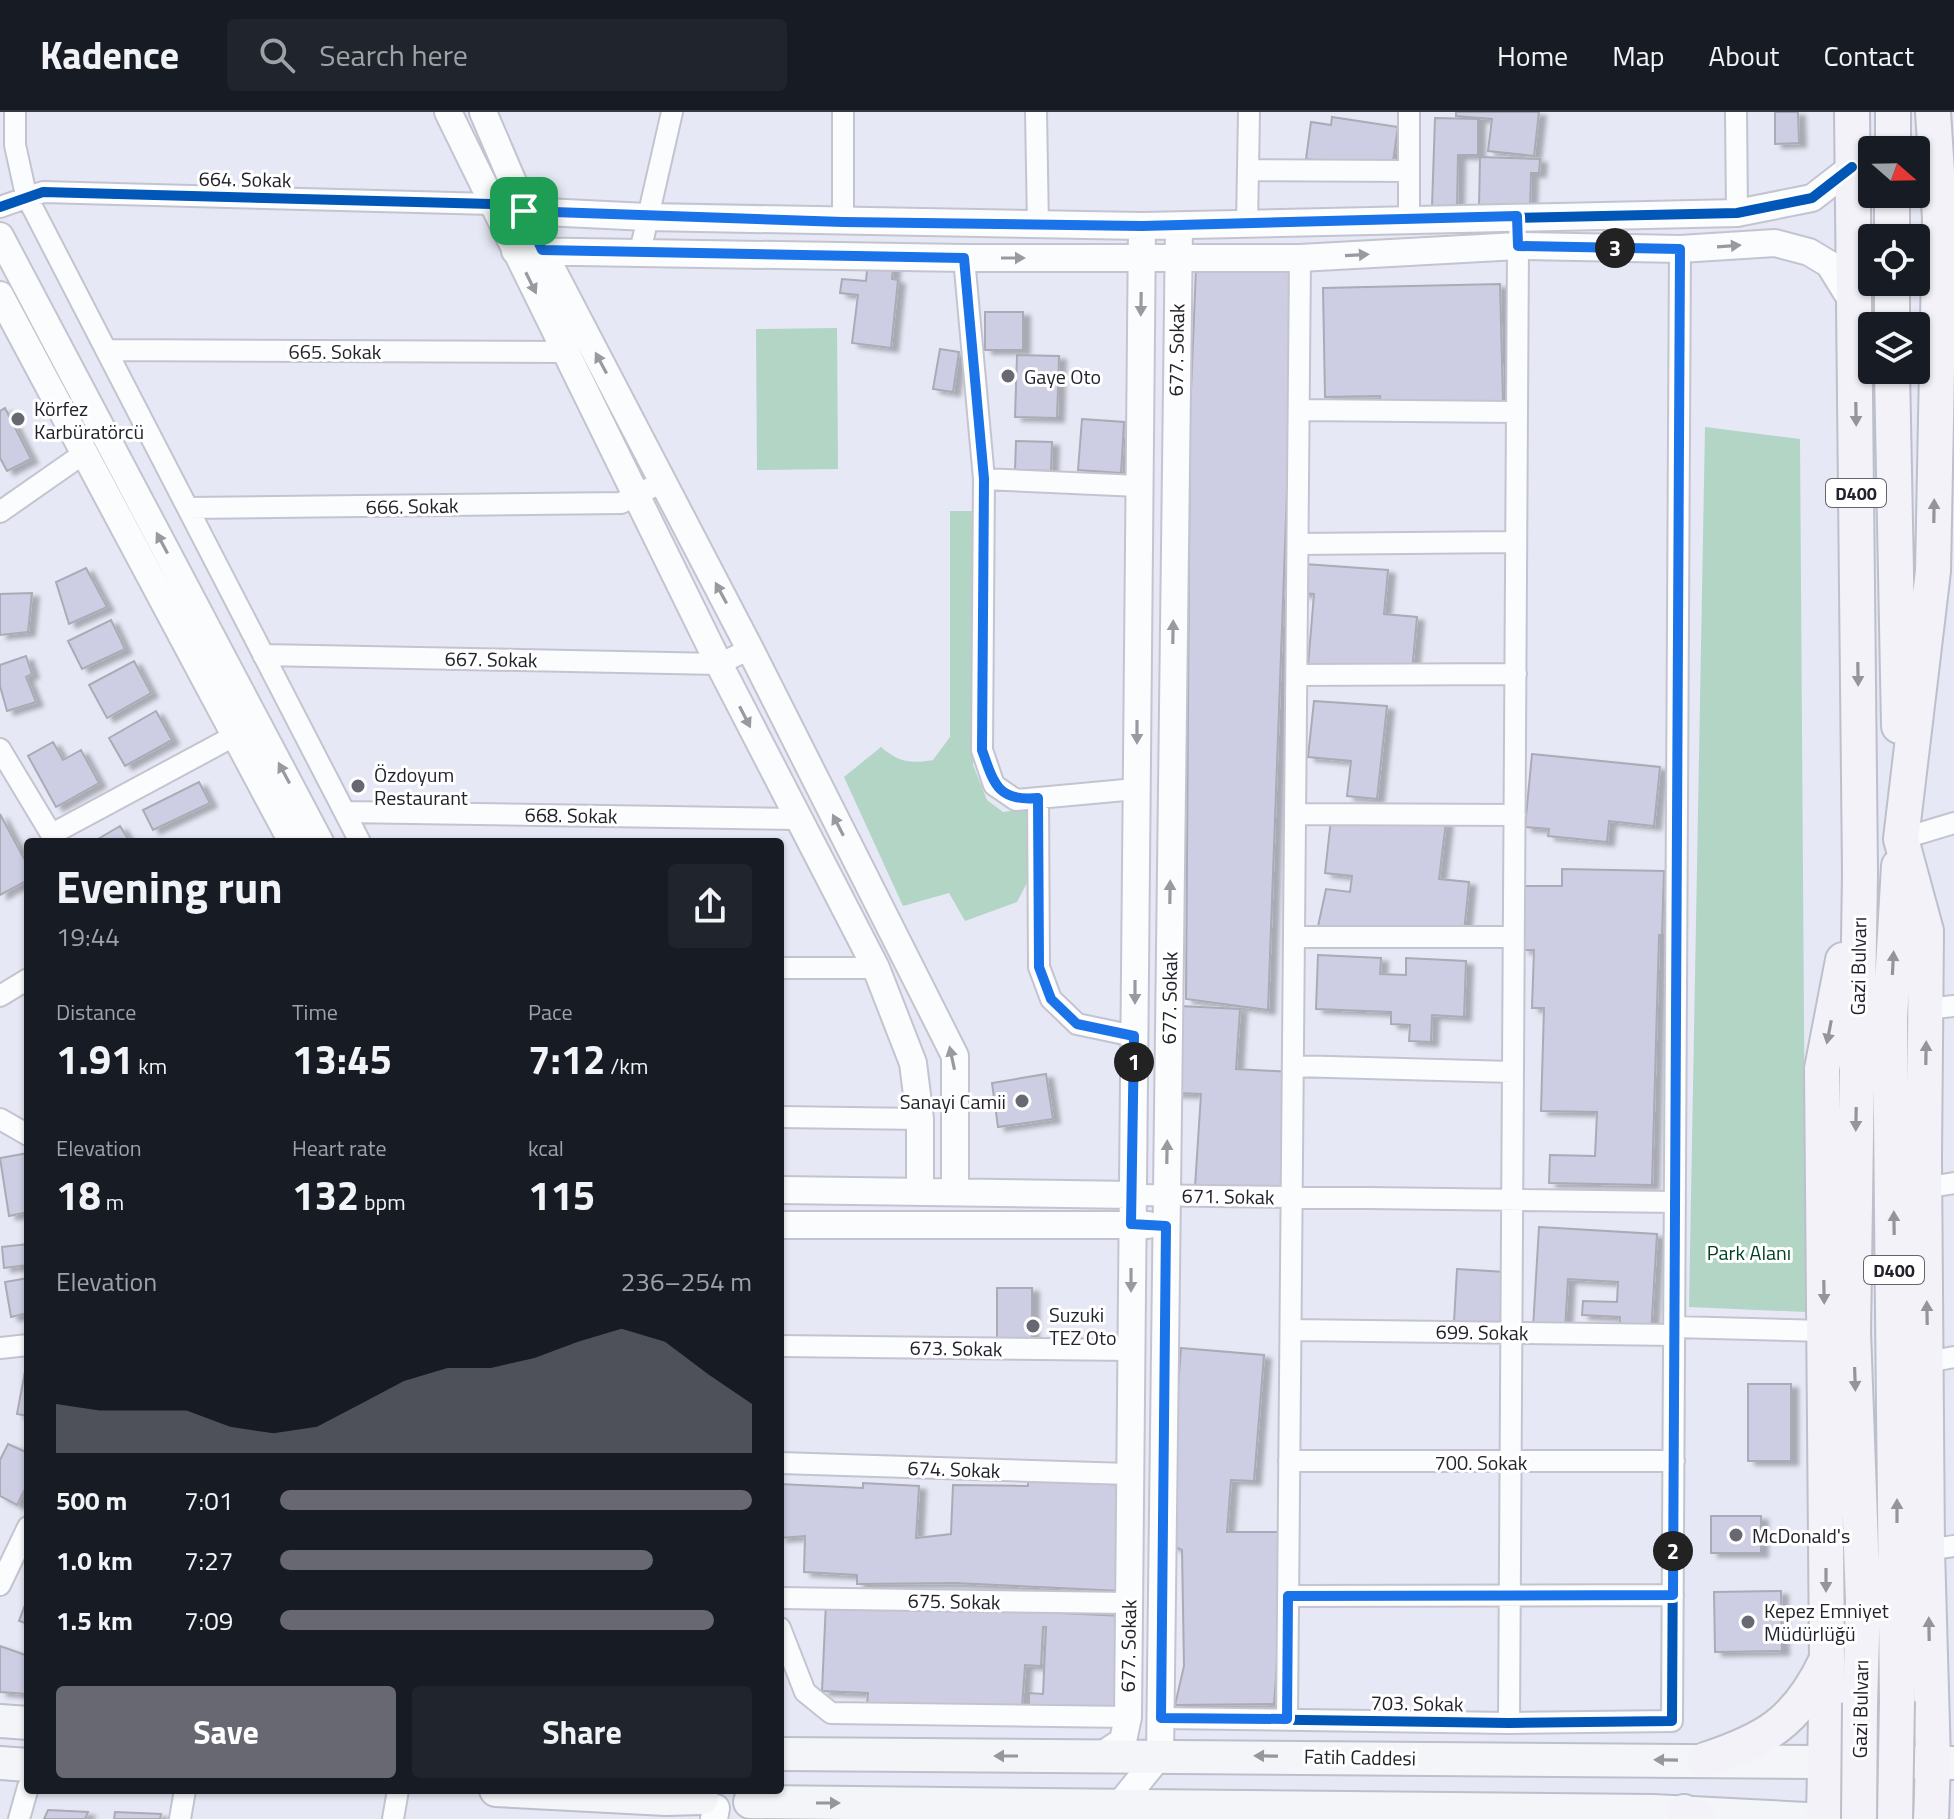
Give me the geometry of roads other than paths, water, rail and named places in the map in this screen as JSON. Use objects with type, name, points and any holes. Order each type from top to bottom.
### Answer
[{"type":"highway","name":"Gazi Bulvarı","points":[[1852,112],[1860,873],[1853,1332],[1863,1601],[1859,1819]]},
{"type":"highway","points":[[1893,112],[1893,136]]},
{"type":"highway","points":[[1931,1819],[1945,1756],[1930,1670],[1940,1548],[1940,1008],[1926,931],[1901,839],[1944,570],[1947,215],[1933,112]]},
{"type":"highway","name":"Gazi Bulvarı","points":[[1892,384],[1901,839],[1890,1018],[1897,1701],[1895,1819]]},
{"type":"highway","points":[[1824,1819],[1827,1661],[1822,1069],[1860,873]]},
{"type":"highway","points":[[1705,1760],[1757,1743],[1801,1704],[1827,1661]]},
{"type":"main road","points":[[0,1721],[24,1723]]},
{"type":"main road","name":"Fatih Caddesi","points":[[784,1754],[1705,1760],[1945,1756]]},
{"type":"main road","points":[[0,1763],[24,1765]]},
{"type":"main road","points":[[572,1794],[666,1799],[734,1810],[755,1796],[1022,1812],[1120,1804],[1345,1815],[1672,1815],[1806,1819]]},
{"type":"street","points":[[15,112],[15,145],[26,195],[358,838]]},
{"type":"street","points":[[448,112],[636,498],[797,819],[876,968],[913,1063],[920,1119],[920,1191]]},
{"type":"street","points":[[483,112],[542,250],[750,649],[955,1056],[955,1191]]},
{"type":"street","points":[[640,252],[672,112]]},
{"type":"street","points":[[843,112],[843,222]]},
{"type":"street","points":[[1036,112],[1038,225]]},
{"type":"street","points":[[1247,225],[1249,112]]},
{"type":"street","points":[[1409,112],[1409,218]]},
{"type":"street","points":[[1736,112],[1737,213]]},
{"type":"street","points":[[492,204],[524,211],[647,217],[1142,226],[1737,213],[1812,198],[1852,167]]},
{"type":"street","points":[[1248,170],[1409,171]]},
{"type":"street","name":"664. Sokak","points":[[0,207],[26,195],[43,192],[492,204]]},
{"type":"street","points":[[1509,1723],[1517,216]]},
{"type":"street","points":[[1287,1719],[1301,223]]},
{"type":"street","name":"677. Sokak","points":[[1099,1757],[1123,1741],[1128,1717],[1142,226]]},
{"type":"street","name":"677. Sokak","points":[[1160,1755],[1179,226]]},
{"type":"street","points":[[0,236],[318,838]]},
{"type":"street","points":[[515,251],[1177,259],[1300,258],[1518,246],[1680,249],[1775,243],[1809,252],[1829,264],[1855,306]]},
{"type":"street","points":[[1288,1596],[1510,1598],[1673,1595],[1680,249]]},
{"type":"street","points":[[964,258],[984,479],[982,750],[994,785],[1016,800],[1136,789]]},
{"type":"street","points":[[0,295],[290,838]]},
{"type":"street","name":"665. Sokak","points":[[106,350],[564,352]]},
{"type":"street","points":[[1299,410],[1517,412]]},
{"type":"street","points":[[0,512],[83,454]]},
{"type":"street","points":[[984,479],[1139,486]]},
{"type":"street","points":[[636,498],[662,482]]},
{"type":"street","name":"666. Sokak","points":[[188,508],[621,503],[636,498]]},
{"type":"street","points":[[1298,544],[1516,542]]},
{"type":"street","points":[[719,664],[750,649]]},
{"type":"street","name":"667. Sokak","points":[[263,655],[719,664]]},
{"type":"street","points":[[1297,675],[1516,674]]},
{"type":"street","points":[[0,749],[54,838],[234,736]]},
{"type":"street","points":[[1038,798],[1039,967],[1051,999],[1077,1024],[1134,1036]]},
{"type":"street","name":"668. Sokak","points":[[345,812],[797,819]]},
{"type":"street","points":[[1295,814],[1515,815]]},
{"type":"street","points":[[1901,839],[1954,823]]},
{"type":"street","points":[[1294,937],[1514,937]]},
{"type":"street","points":[[784,968],[876,968]]},
{"type":"street","points":[[0,996],[24,981]]},
{"type":"street","points":[[1293,1066],[1513,1072]]},
{"type":"street","points":[[784,1117],[920,1119]]},
{"type":"street","points":[[0,1119],[24,1133]]},
{"type":"street","name":"671. Sokak","points":[[784,1190],[1675,1202]]},
{"type":"street","name":"671. Sokak","points":[[784,1225],[1166,1226]]},
{"type":"street","name":"699. Sokak","points":[[1291,1330],[1825,1331]]},
{"type":"street","points":[[0,1348],[24,1345]]},
{"type":"street","name":"673. Sokak","points":[[784,1346],[1132,1350]]},
{"type":"street","name":"700. Sokak","points":[[1289,1461],[1674,1461]]},
{"type":"street","name":"674. Sokak","points":[[784,1463],[1129,1474]]},
{"type":"street","points":[[0,1585],[24,1535]]},
{"type":"street","name":"703. Sokak","points":[[1161,1718],[1509,1723],[1672,1721],[1673,1595]]},
{"type":"street","name":"675. Sokak","points":[[784,1598],[1129,1603]]},
{"type":"street","points":[[784,1638],[805,1692],[831,1713],[1128,1717]]},
{"type":"street","points":[[1120,1804],[1160,1755]]},
{"type":"street","points":[[19,1819],[26,1794]]},
{"type":"street","points":[[180,1819],[184,1794]]},
{"type":"street","points":[[393,1819],[397,1794]]},
{"type":"place","name":"Gaye Oto","points":[[1008,376]]},
{"type":"place","name":"Körfez Karbüratörcü","points":[[18,419]]},
{"type":"place","name":"Özdoyum Restaurant","points":[[358,786]]},
{"type":"place","name":"Sanayi Camii","points":[[1022,1101]]},
{"type":"place","name":"Suzuki TEZ Oto","points":[[1033,1326]]},
{"type":"place","name":"McDonald's","points":[[1736,1535]]},
{"type":"place","name":"Kepez Emniyet Müdürlüğü","points":[[1748,1622]]},
{"type":"park label","name":"Park Alanı","points":[[1749,1252]]}]
